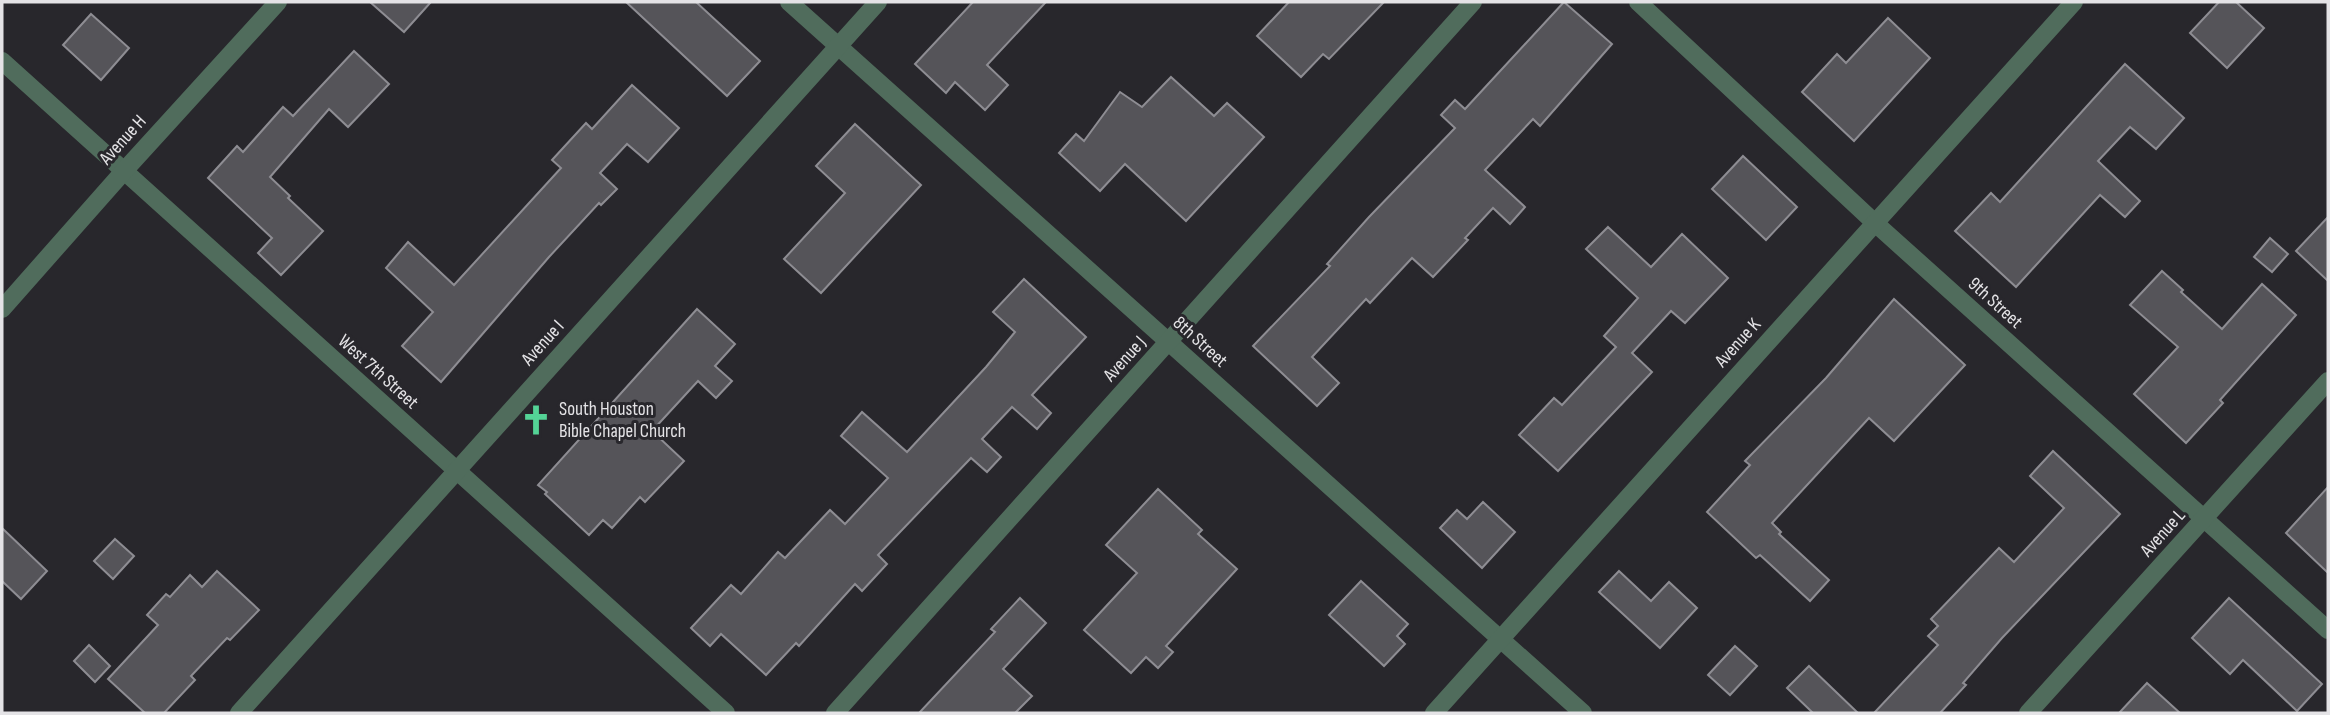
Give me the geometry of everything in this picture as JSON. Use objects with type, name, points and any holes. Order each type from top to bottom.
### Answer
[{"type":"street","name":"Avenue H","points":[[2,309],[278,2]]},
{"type":"street","name":"8th Street","points":[[789,2],[1583,713]]},
{"type":"street","name":"Avenue I","points":[[239,713],[878,2]]},
{"type":"street","name":"Avenue J","points":[[835,713],[1474,2]]},
{"type":"street","name":"9th Street","points":[[1638,2],[1875,223],[2328,630]]},
{"type":"street","name":"Avenue K","points":[[1434,713],[2074,2]]},
{"type":"street","name":"West 7th Street","points":[[2,61],[726,713]]},
{"type":"street","name":"Avenue L","points":[[2028,713],[2328,381]]},
{"type":"building","points":[[370,2],[431,2],[404,32]]},
{"type":"building","points":[[626,2],[696,2],[760,61],[727,96]]},
{"type":"building","points":[[973,2],[1046,2],[987,65],[1008,85],[985,110],[955,82],[946,93],[915,64]]},
{"type":"building","points":[[1289,2],[1384,2],[1329,59],[1323,54],[1301,77],[1257,36]]},
{"type":"building","points":[[1564,2],[1612,44],[1540,126],[1533,119],[1485,170],[1525,207],[1510,224],[1493,208],[1465,238],[1468,240],[1433,277],[1412,258],[1370,303],[1366,299],[1312,357],[1339,383],[1317,406],[1253,346],[1330,266],[1327,264],[1369,217],[1455,128],[1441,115],[1455,100],[1465,109]]},
{"type":"building","points":[[2219,2],[2236,2],[2264,28],[2227,68],[2190,33]]},
{"type":"building","points":[[91,14],[129,48],[101,80],[63,45]]},
{"type":"building","points":[[1888,18],[1930,58],[1854,141],[1802,92],[1837,54],[1846,63]]},
{"type":"building","points":[[354,51],[389,84],[348,127],[329,109],[270,177],[323,231],[281,275],[258,253],[272,238],[208,178],[237,146],[243,152],[283,107],[293,116]]},
{"type":"building","points":[[2125,64],[2184,118],[2156,149],[2130,127],[2098,161],[2140,201],[2125,217],[2100,195],[2016,287],[1955,231],[1991,193],[2000,202]]},
{"type":"building","points":[[1171,77],[1214,116],[1227,103],[1264,137],[1186,221],[1125,164],[1100,191],[1059,153],[1076,134],[1084,141],[1120,92],[1142,107]]},
{"type":"building","points":[[632,85],[679,128],[648,162],[627,144],[600,173],[617,189],[601,205],[599,203],[549,257],[441,382],[402,346],[433,312],[386,268],[408,242],[454,285],[561,168],[552,160],[586,123],[592,129]]},
{"type":"building","points":[[855,124],[921,185],[821,293],[784,259],[845,193],[816,166]]},
{"type":"building","points":[[1743,156],[1797,207],[1766,240],[1712,189]]},
{"type":"building","points":[[2328,217],[2328,281],[2296,251]]},
{"type":"building","points":[[1608,227],[1651,267],[1682,234],[1728,278],[1685,323],[1671,311],[1632,353],[1652,372],[1558,471],[1519,435],[1554,398],[1562,405],[1616,347],[1604,336],[1638,298],[1586,249]]},
{"type":"building","points":[[2270,238],[2288,254],[2272,272],[2254,257]]},
{"type":"building","points":[[2162,271],[2222,329],[2262,284],[2296,315],[2220,400],[2223,403],[2186,443],[2134,394],[2178,347],[2130,305]]},
{"type":"building","points":[[1024,279],[1086,337],[1032,395],[1051,413],[1037,429],[1012,407],[982,439],[1001,457],[987,472],[971,458],[878,555],[887,564],[862,591],[855,584],[799,646],[796,643],[766,675],[721,634],[710,646],[691,628],[731,585],[741,594],[778,552],[785,558],[830,510],[845,524],[888,478],[841,436],[862,412],[907,452],[1015,332],[993,312]]},
{"type":"building","points":[[1894,299],[1965,365],[1894,441],[1869,418],[1772,523],[1781,532],[1779,534],[1829,580],[1810,601],[1760,555],[1756,558],[1707,512],[1750,465],[1745,461],[1826,378]]},
{"type":"building","points":[[697,309],[735,344],[715,366],[732,381],[716,398],[698,381],[652,431],[684,461],[645,502],[640,497],[612,528],[603,520],[589,535],[538,485]]},
{"type":"building","points":[[2053,451],[2120,514],[2002,638],[1963,683],[1966,685],[1940,713],[1874,713],[1938,645],[1928,636],[1938,626],[1931,619],[1999,548],[2014,562],[2064,508],[2030,476]]},
{"type":"building","points":[[2328,487],[2328,573],[2286,533]]},
{"type":"building","points":[[1158,489],[1202,530],[1198,534],[1237,569],[1166,646],[1173,652],[1158,668],[1146,657],[1131,673],[1084,630],[1137,573],[1106,545]]},
{"type":"building","points":[[1483,502],[1515,532],[1482,568],[1440,528],[1457,510],[1467,519]]},
{"type":"building","points":[[2,528],[47,571],[21,599],[2,581]]},
{"type":"building","points":[[115,539],[134,556],[113,579],[94,561]]},
{"type":"building","points":[[217,571],[259,610],[230,640],[227,638],[191,676],[195,680],[164,713],[145,713],[108,679],[158,625],[147,615],[166,594],[170,597],[190,575],[202,587]]},
{"type":"building","points":[[1619,571],[1651,601],[1669,582],[1697,608],[1660,648],[1599,592]]},
{"type":"building","points":[[1361,581],[1408,624],[1397,636],[1405,644],[1384,666],[1329,615]]},
{"type":"building","points":[[1020,598],[1046,623],[1003,669],[1032,696],[1015,713],[919,713],[995,632],[991,629]]},
{"type":"building","points":[[2229,598],[2322,684],[2297,711],[2243,660],[2230,674],[2192,638]]},
{"type":"building","points":[[89,645],[110,666],[95,682],[74,661]]},
{"type":"building","points":[[1735,646],[1757,666],[1730,695],[1708,675]]},
{"type":"building","points":[[1809,666],[1858,713],[1813,713],[1787,688]]},
{"type":"building","points":[[2147,683],[2180,713],[2119,713]]},
{"type":"place","name":"South Houston Bible Chapel Church","points":[[536,420]]}]
